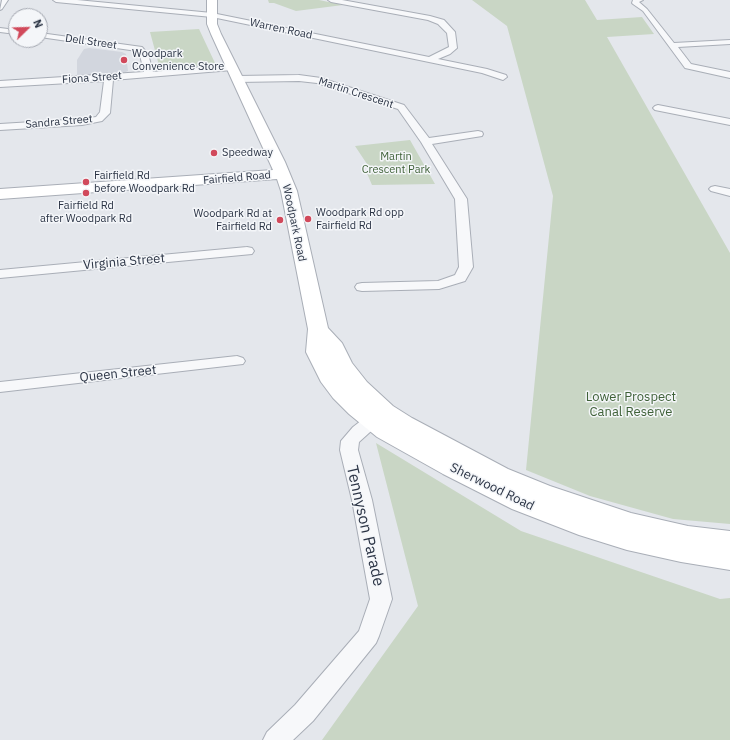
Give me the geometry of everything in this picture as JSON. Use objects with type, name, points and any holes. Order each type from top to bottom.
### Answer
[{"type":"main road","name":"Woodpark Road","points":[[212,0],[212,24],[216,34],[283,174],[296,222],[318,329]]},
{"type":"main road","name":"Fairfield Road","points":[[0,194],[175,183],[283,174]]},
{"type":"main road","name":"Sherwood Road","points":[[318,329],[316,352],[329,377],[341,392],[379,416],[386,431],[452,468],[500,492],[556,516],[660,538],[730,559]]},
{"type":"main road","name":"Sherwood Road","points":[[660,538],[730,542]]},
{"type":"street","points":[[0,8],[5,0]]},
{"type":"street","name":"Warren Road","points":[[56,0],[99,2],[212,15],[484,71],[503,77]]},
{"type":"street","points":[[331,0],[430,18],[441,22],[451,32],[452,48],[430,60]]},
{"type":"street","points":[[640,0],[636,1],[635,3],[645,10],[688,66],[730,75]]},
{"type":"street","points":[[381,9],[414,7]]},
{"type":"street","name":"Dell Street","points":[[48,36],[139,49],[144,54],[149,74]]},
{"type":"street","points":[[672,45],[730,42]]},
{"type":"street","name":"Fiona Street","points":[[0,84],[109,78],[149,74],[235,73]]},
{"type":"street","name":"Martin Crescent","points":[[235,73],[318,80],[380,100],[405,110],[460,199],[466,267],[464,273],[455,280],[439,285],[362,287]]},
{"type":"street","name":"Sandra Street","points":[[0,127],[82,122],[99,119],[105,113],[109,78]]},
{"type":"street","points":[[658,108],[730,122]]},
{"type":"street","points":[[426,142],[478,134]]},
{"type":"street","points":[[715,190],[730,192]]},
{"type":"street","name":"Virginia Street","points":[[0,274],[247,251]]},
{"type":"street","name":"Queen Street","points":[[0,387],[237,361]]},
{"type":"street","name":"Tennyson Parade","points":[[276,740],[304,713],[368,636],[382,599],[362,500],[348,450],[350,441],[359,431],[379,416]]},
{"type":"shaded area","points":[[89,48],[122,52],[126,54],[128,71],[123,73],[83,77],[77,75],[77,60],[84,49]]},
{"type":"green space","points":[[268,0],[319,0],[343,5],[296,11],[274,3],[269,3]]},
{"type":"green space","name":"Lower Prospect Canal Reserve","points":[[472,0],[585,0],[597,20],[642,17],[654,34],[607,37],[730,253],[730,524],[673,519],[590,496],[526,470],[553,196],[507,26]]},
{"type":"green space","points":[[199,29],[215,63],[210,65],[160,69],[150,32]]},
{"type":"green space","name":"Martin Crescent Park","points":[[410,140],[435,184],[372,185],[366,171],[371,170],[355,146]]},
{"type":"green space","points":[[376,443],[521,531],[720,599],[730,598],[730,740],[322,740],[418,606]]},
{"type":"place","name":"Woodpark Convenience Store","points":[[124,60]]},
{"type":"place","name":"Speedway","points":[[214,153]]},
{"type":"place","name":"Fairfield Rd before Woodpark Rd","points":[[86,182]]},
{"type":"place","name":"Fairfield Rd after Woodpark Rd","points":[[86,193]]},
{"type":"place","name":"Woodpark Rd opp Fairfield Rd","points":[[308,219]]},
{"type":"place","name":"Woodpark Rd at Fairfield Rd","points":[[280,220]]}]
